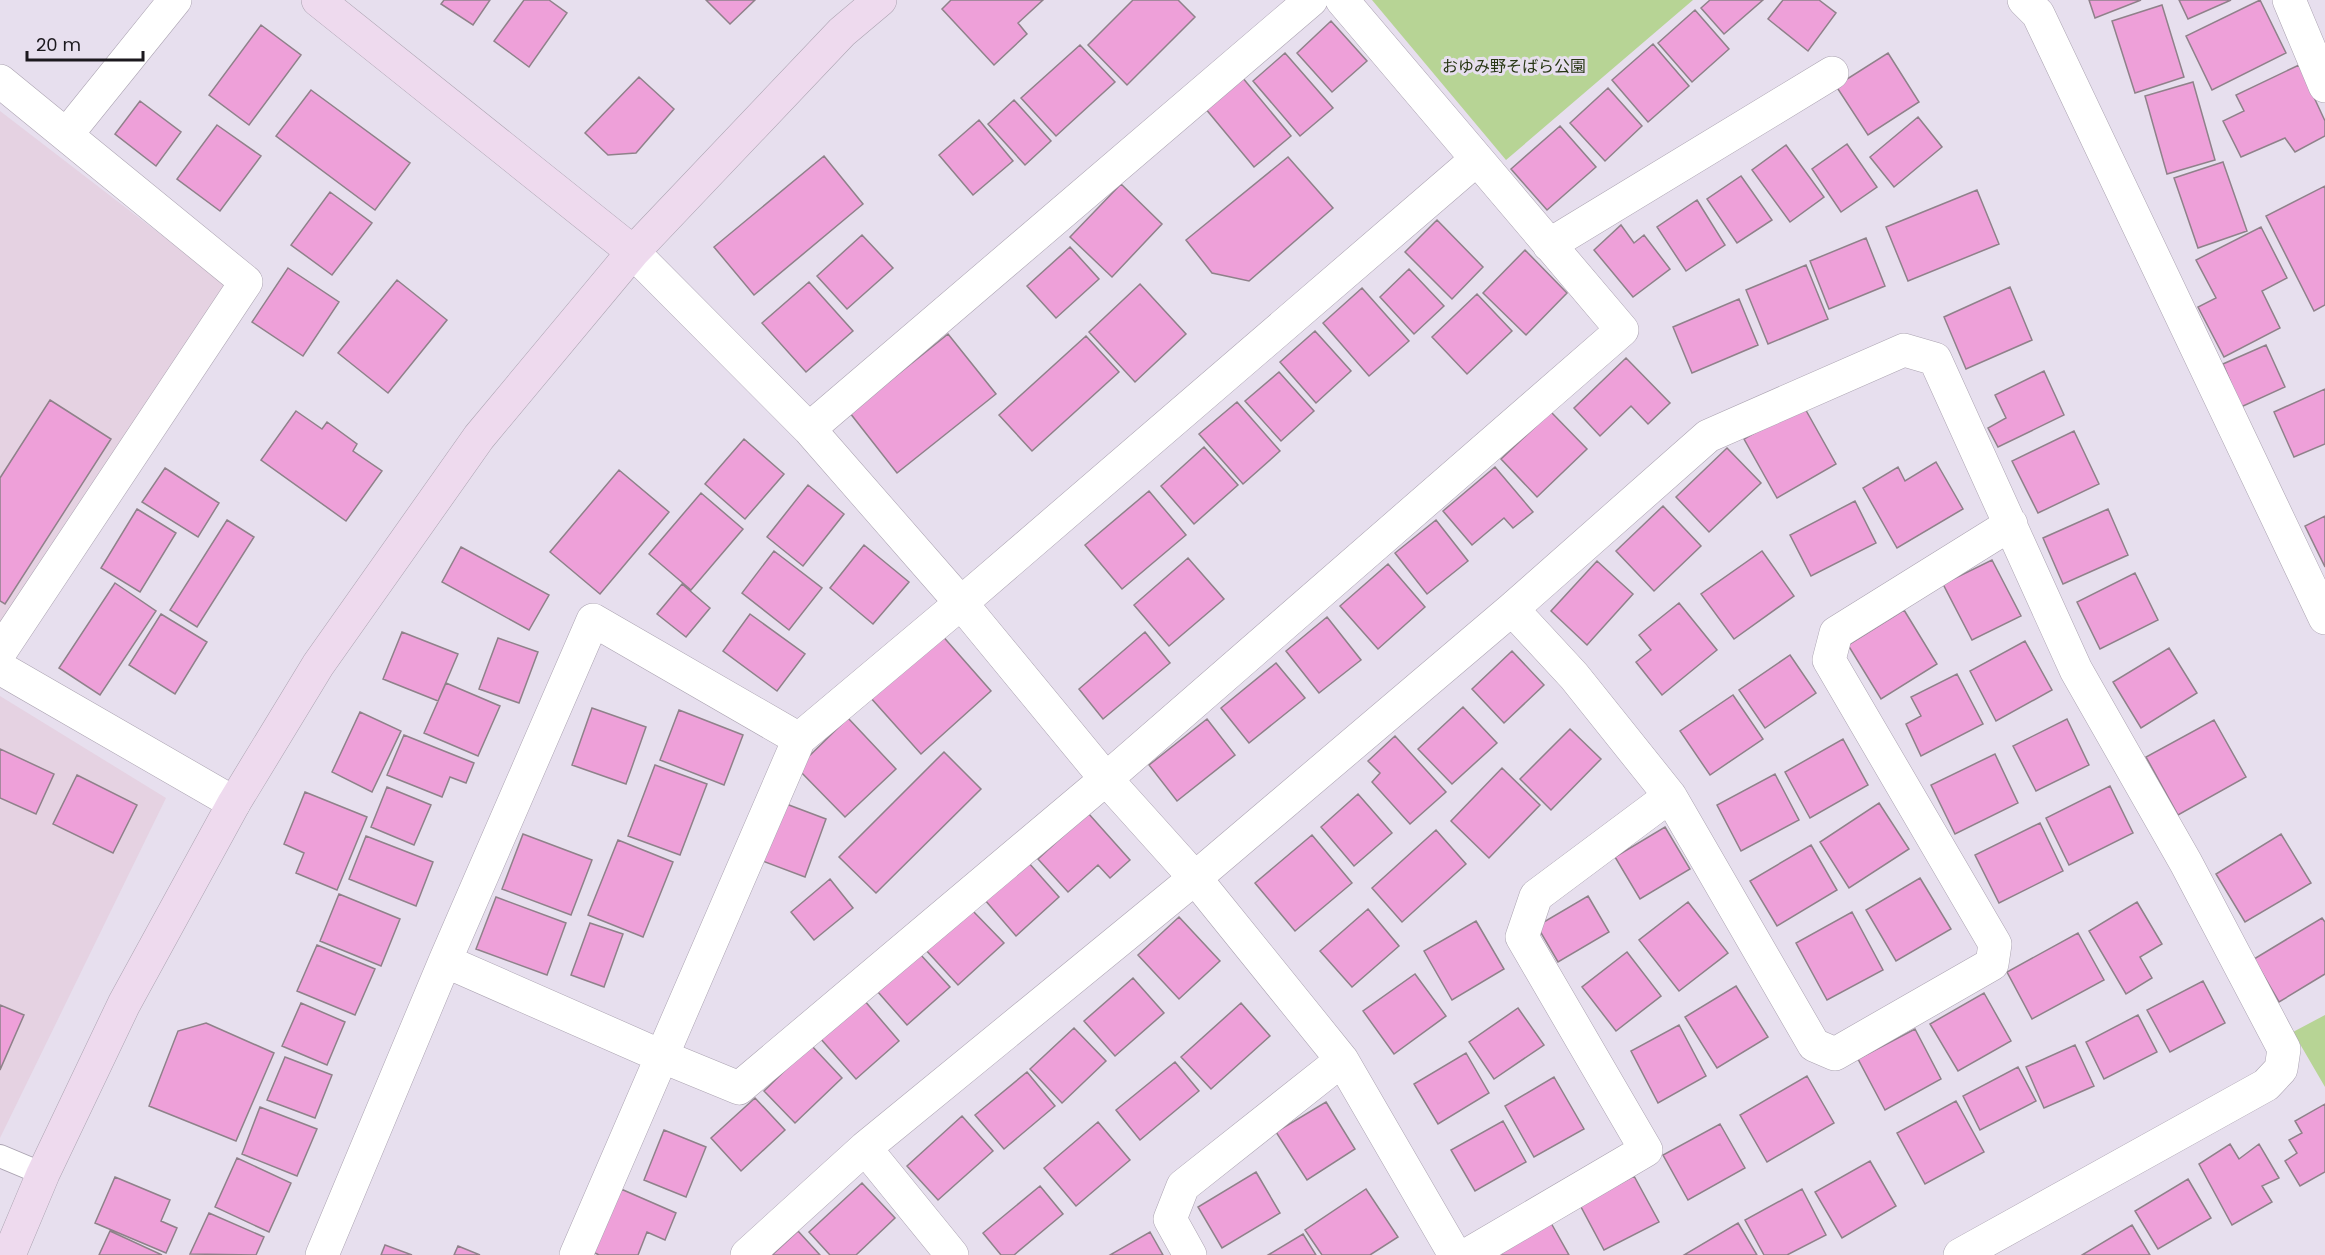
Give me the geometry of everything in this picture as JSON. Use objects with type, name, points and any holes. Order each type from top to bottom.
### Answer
[{"type":"street","points":[[67,134],[176,0]]},
{"type":"street","points":[[318,0],[633,252],[809,429],[961,603],[1107,779],[1195,878],[1342,1060],[1455,1255]]},
{"type":"street","points":[[9,1255],[43,1174],[124,1004],[234,803],[318,665],[479,437],[633,252],[843,32],[880,0]]},
{"type":"street","points":[[809,429],[1311,0]]},
{"type":"street","points":[[445,961],[739,1088],[1107,779],[1622,330],[1342,0]]},
{"type":"street","points":[[2024,0],[2038,14],[2325,618]]},
{"type":"street","points":[[2289,0],[2325,86]]},
{"type":"street","points":[[1549,244],[1832,73]]},
{"type":"street","points":[[0,81],[246,282],[0,652]]},
{"type":"street","points":[[576,1255],[799,739],[961,603],[1477,159]]},
{"type":"street","points":[[747,1255],[865,1148],[1195,878],[1512,609],[1708,436],[1904,350],[1935,359],[2076,670],[2187,862],[2284,1049],[2281,1069],[2266,1085],[1960,1255]]},
{"type":"street","points":[[1512,609],[1574,676],[1670,796],[1814,1045],[1835,1054],[1992,964],[1995,945],[1829,660],[1836,633],[2011,524]]},
{"type":"street","points":[[322,1255],[445,961],[593,620],[799,739]]},
{"type":"street","points":[[0,668],[234,803]]},
{"type":"street","points":[[1467,1255],[1646,1150],[1522,937],[1536,896],[1670,796]]},
{"type":"street","points":[[1190,1255],[1170,1219],[1183,1186],[1342,1060]]},
{"type":"street","points":[[865,1148],[952,1255]]},
{"type":"lane","points":[[0,1156],[43,1174]]},
{"type":"shaded area","points":[[0,111],[225,284],[0,644]]},
{"type":"shaded area","points":[[0,696],[166,798],[0,1138]]},
{"type":"green space","name":"おゆみ野そばら公園","points":[[1372,0],[1693,0],[1506,160]]},
{"type":"green space","points":[[2325,1015],[2325,1087],[2293,1032]]},
{"type":"building","points":[[444,0],[490,0],[473,25],[441,4]]},
{"type":"building","points":[[524,0],[549,0],[567,13],[529,67],[494,41]]},
{"type":"building","points":[[706,0],[755,0],[730,24]]},
{"type":"building","points":[[951,0],[1043,0],[1018,23],[1027,34],[994,65],[942,9]]},
{"type":"building","points":[[1133,0],[1178,0],[1195,17],[1127,85],[1088,45]]},
{"type":"building","points":[[1710,0],[1763,0],[1724,34],[1701,8]]},
{"type":"building","points":[[1783,0],[1819,0],[1836,13],[1808,51],[1768,19]]},
{"type":"building","points":[[2089,0],[2141,0],[2095,18]]},
{"type":"building","points":[[2179,0],[2231,0],[2188,19]]},
{"type":"building","points":[[2260,0],[2286,53],[2212,90],[2186,36]]},
{"type":"building","points":[[2162,5],[2184,77],[2135,93],[2112,21]]},
{"type":"building","points":[[1695,10],[1729,49],[1692,82],[1658,43]]},
{"type":"building","points":[[1331,21],[1367,61],[1332,92],[1297,53]]},
{"type":"building","points":[[261,25],[301,55],[249,125],[209,95]]},
{"type":"building","points":[[1653,44],[1689,86],[1648,122],[1612,80]]},
{"type":"building","points":[[1080,45],[1115,82],[1056,136],[1021,98]]},
{"type":"building","points":[[1285,53],[1333,108],[1300,136],[1253,81]]},
{"type":"building","points":[[1888,53],[1919,102],[1868,135],[1836,86]]},
{"type":"building","points":[[2299,65],[2325,121],[2325,136],[2295,152],[2285,138],[2241,157],[2223,121],[2244,111],[2236,95]]},
{"type":"building","points":[[639,77],[674,109],[636,153],[608,155],[585,133]]},
{"type":"building","points":[[1242,77],[1291,136],[1254,167],[1205,108]]},
{"type":"building","points":[[2193,82],[2215,160],[2167,174],[2145,96]]},
{"type":"building","points":[[1608,88],[1642,126],[1605,161],[1570,123]]},
{"type":"building","points":[[311,90],[410,163],[375,210],[276,136]]},
{"type":"building","points":[[1014,100],[1051,141],[1025,165],[988,124]]},
{"type":"building","points":[[140,101],[181,132],[156,166],[115,134]]},
{"type":"building","points":[[1918,117],[1942,147],[1894,187],[1870,157]]},
{"type":"building","points":[[979,120],[1013,161],[973,195],[939,155]]},
{"type":"building","points":[[217,125],[261,156],[220,211],[177,179]]},
{"type":"building","points":[[1560,126],[1596,167],[1547,210],[1511,169]]},
{"type":"building","points":[[1847,144],[1877,187],[1841,212],[1812,169]]},
{"type":"building","points":[[1786,145],[1824,197],[1790,222],[1752,170]]},
{"type":"building","points":[[824,156],[863,204],[754,295],[714,247]]},
{"type":"building","points":[[1288,157],[1333,208],[1249,281],[1212,273],[1186,240]]},
{"type":"building","points":[[2223,162],[2247,231],[2198,248],[2174,178]]},
{"type":"building","points":[[1741,176],[1772,220],[1737,243],[1707,199]]},
{"type":"building","points":[[1121,184],[1162,224],[1112,277],[1070,237]]},
{"type":"building","points":[[2325,186],[2325,305],[2314,311],[2266,216]]},
{"type":"building","points":[[1977,190],[1999,244],[1908,281],[1886,227]]},
{"type":"building","points":[[330,192],[372,223],[332,275],[291,245]]},
{"type":"building","points":[[1697,200],[1725,245],[1686,271],[1657,227]]},
{"type":"building","points":[[1437,220],[1483,267],[1452,299],[1405,252]]},
{"type":"building","points":[[1621,225],[1634,243],[1644,235],[1670,269],[1633,297],[1594,250]]},
{"type":"building","points":[[2261,227],[2287,278],[2262,291],[2280,328],[2224,357],[2198,307],[2216,298],[2196,260]]},
{"type":"building","points":[[862,235],[893,268],[847,309],[817,276]]},
{"type":"building","points":[[1866,238],[1885,286],[1829,309],[1810,261]]},
{"type":"building","points":[[1070,247],[1099,279],[1056,318],[1027,286]]},
{"type":"building","points":[[1525,250],[1567,293],[1526,335],[1483,293]]},
{"type":"building","points":[[1806,265],[1828,319],[1768,344],[1746,290]]},
{"type":"building","points":[[288,268],[339,302],[303,356],[252,322]]},
{"type":"building","points":[[1409,269],[1444,306],[1414,334],[1380,297]]},
{"type":"building","points":[[397,280],[447,320],[388,393],[338,353]]},
{"type":"building","points":[[809,282],[853,331],[806,372],[762,323]]},
{"type":"building","points":[[1140,284],[1186,334],[1135,382],[1089,332]]},
{"type":"building","points":[[2010,287],[2032,340],[1966,369],[1944,317]]},
{"type":"building","points":[[1362,288],[1409,341],[1369,376],[1323,323]]},
{"type":"building","points":[[1477,294],[1512,331],[1467,374],[1432,337]]},
{"type":"building","points":[[1739,299],[1758,345],[1692,373],[1673,327]]},
{"type":"building","points":[[1315,331],[1351,371],[1316,403],[1280,362]]},
{"type":"building","points":[[948,334],[996,394],[897,473],[850,413]]},
{"type":"building","points":[[1086,336],[1119,372],[1032,451],[999,415]]},
{"type":"building","points":[[2266,345],[2285,387],[2241,407],[2223,364]]},
{"type":"building","points":[[1626,358],[1670,403],[1648,424],[1631,406],[1600,436],[1574,408]]},
{"type":"building","points":[[2044,371],[2064,415],[1998,447],[1988,428],[2006,418],[1995,395]]},
{"type":"building","points":[[1279,372],[1314,411],[1281,441],[1245,401]]},
{"type":"building","points":[[2325,389],[2325,444],[2294,457],[2274,412]]},
{"type":"building","points":[[50,400],[111,439],[5,604],[0,601],[0,478]]},
{"type":"building","points":[[1237,402],[1280,451],[1243,484],[1199,434]]},
{"type":"building","points":[[1803,405],[1836,464],[1777,498],[1744,439]]},
{"type":"building","points":[[296,411],[322,429],[327,422],[357,444],[353,451],[382,471],[346,521],[261,460]]},
{"type":"building","points":[[1551,412],[1587,449],[1537,497],[1501,459]]},
{"type":"building","points":[[2074,431],[2099,484],[2038,513],[2012,461]]},
{"type":"building","points":[[744,439],[784,474],[745,519],[705,484]]},
{"type":"building","points":[[1204,447],[1238,485],[1194,524],[1161,486]]},
{"type":"building","points":[[1727,448],[1761,483],[1709,532],[1676,497]]},
{"type":"building","points":[[1936,462],[1963,509],[1897,548],[1863,488],[1898,467],[1905,481]]},
{"type":"building","points":[[1495,467],[1533,512],[1513,528],[1504,518],[1472,545],[1443,511]]},
{"type":"building","points":[[165,468],[219,503],[198,537],[142,502]]},
{"type":"building","points":[[619,470],[669,512],[600,594],[550,552]]},
{"type":"building","points":[[808,485],[844,514],[803,566],[767,537]]},
{"type":"building","points":[[1149,491],[1186,535],[1122,589],[1085,545]]},
{"type":"building","points":[[701,493],[743,529],[691,590],[649,554]]},
{"type":"building","points":[[1855,501],[1876,543],[1811,576],[1790,535]]},
{"type":"building","points":[[1663,506],[1701,546],[1654,591],[1616,551]]},
{"type":"building","points":[[137,509],[176,533],[140,592],[101,568]]},
{"type":"building","points":[[2108,509],[2128,555],[2063,584],[2043,538]]},
{"type":"building","points":[[2325,516],[2325,567],[2305,526]]},
{"type":"building","points":[[227,520],[254,537],[197,627],[170,610]]},
{"type":"building","points":[[1436,520],[1468,561],[1427,594],[1395,553]]},
{"type":"building","points":[[864,545],[909,582],[873,624],[830,588]]},
{"type":"building","points":[[461,547],[549,595],[529,630],[442,582]]},
{"type":"building","points":[[774,551],[822,588],[789,630],[742,593]]},
{"type":"building","points":[[1762,551],[1794,596],[1734,639],[1701,594]]},
{"type":"building","points":[[1188,558],[1224,599],[1169,646],[1134,605]]},
{"type":"building","points":[[1992,560],[2021,616],[1972,640],[1943,584]]},
{"type":"building","points":[[1597,561],[1633,594],[1587,645],[1551,611]]},
{"type":"building","points":[[1388,564],[1425,607],[1378,649],[1340,606]]},
{"type":"building","points":[[2135,573],[2158,620],[2100,649],[2077,602]]},
{"type":"building","points":[[115,583],[156,611],[100,695],[59,668]]},
{"type":"building","points":[[682,584],[710,608],[686,637],[657,614]]},
{"type":"building","points":[[1679,603],[1717,650],[1662,695],[1636,662],[1651,650],[1639,635]]},
{"type":"building","points":[[1904,610],[1937,664],[1881,699],[1848,645]]},
{"type":"building","points":[[161,614],[207,642],[175,694],[129,665]]},
{"type":"building","points":[[750,614],[805,654],[777,691],[723,651]]},
{"type":"building","points":[[1327,617],[1361,660],[1319,693],[1286,651]]},
{"type":"building","points":[[402,632],[458,654],[438,701],[383,679]]},
{"type":"building","points":[[1145,632],[1170,663],[1103,719],[1079,689]]},
{"type":"building","points":[[940,633],[991,691],[921,754],[870,697]]},
{"type":"building","points":[[498,638],[538,652],[519,703],[479,689]]},
{"type":"building","points":[[2025,641],[2052,690],[1996,721],[1970,671]]},
{"type":"building","points":[[2169,648],[2197,693],[2141,728],[2113,682]]},
{"type":"building","points":[[1512,651],[1544,685],[1504,723],[1472,689]]},
{"type":"building","points":[[1790,655],[1816,693],[1765,728],[1739,690]]},
{"type":"building","points":[[1276,663],[1305,698],[1249,743],[1221,708]]},
{"type":"building","points":[[1957,674],[1983,724],[1921,756],[1906,724],[1921,716],[1911,697]]},
{"type":"building","points":[[446,683],[500,706],[478,756],[424,733]]},
{"type":"building","points":[[1733,695],[1763,739],[1710,775],[1680,731]]},
{"type":"building","points":[[1463,707],[1497,743],[1452,784],[1418,749]]},
{"type":"building","points":[[592,708],[646,727],[626,784],[572,765]]},
{"type":"building","points":[[679,710],[743,735],[724,785],[660,760]]},
{"type":"building","points":[[360,712],[401,731],[372,792],[332,772]]},
{"type":"building","points":[[848,718],[896,769],[845,817],[797,768]]},
{"type":"building","points":[[1207,719],[1235,755],[1177,801],[1149,765]]},
{"type":"building","points":[[2067,719],[2089,765],[2036,791],[2013,746]]},
{"type":"building","points":[[2214,720],[2246,777],[2178,815],[2146,757]]},
{"type":"building","points":[[1570,729],[1601,759],[1551,810],[1520,779]]},
{"type":"building","points":[[404,735],[474,763],[466,783],[450,777],[442,797],[387,775]]},
{"type":"building","points":[[1395,736],[1446,792],[1410,824],[1372,782],[1380,773],[1368,761]]},
{"type":"building","points":[[1843,739],[1868,785],[1810,818],[1785,772]]},
{"type":"building","points":[[0,749],[54,774],[36,814],[0,798]]},
{"type":"building","points":[[944,752],[981,789],[876,893],[839,857]]},
{"type":"building","points":[[1995,754],[2018,803],[1955,834],[1931,785]]},
{"type":"building","points":[[655,765],[707,784],[680,855],[628,836]]},
{"type":"building","points":[[1502,768],[1540,805],[1489,858],[1451,821]]},
{"type":"building","points":[[1775,774],[1799,820],[1741,851],[1717,805]]},
{"type":"building","points":[[77,775],[137,805],[113,853],[53,824]]},
{"type":"building","points":[[2110,786],[2133,833],[2069,865],[2046,818]]},
{"type":"building","points":[[387,787],[431,805],[414,845],[371,827]]},
{"type":"building","points":[[305,792],[367,817],[337,890],[296,873],[304,853],[284,844]]},
{"type":"building","points":[[1358,794],[1392,833],[1354,866],[1321,827]]},
{"type":"building","points":[[781,802],[826,819],[805,877],[760,860]]},
{"type":"building","points":[[1879,803],[1909,849],[1849,888],[1820,842]]},
{"type":"building","points":[[1088,813],[1130,860],[1110,878],[1098,865],[1068,892],[1038,859]]},
{"type":"building","points":[[2040,823],[2063,871],[1999,903],[1975,855]]},
{"type":"building","points":[[1665,827],[1690,869],[1640,899],[1615,857]]},
{"type":"building","points":[[1436,830],[1466,864],[1402,922],[1372,888]]},
{"type":"building","points":[[523,834],[592,860],[571,915],[502,889]]},
{"type":"building","points":[[2281,834],[2311,883],[2245,922],[2216,874]]},
{"type":"building","points":[[1312,835],[1352,883],[1295,931],[1255,883]]},
{"type":"building","points":[[366,836],[433,862],[416,906],[349,879]]},
{"type":"building","points":[[618,840],[673,862],[643,937],[588,915]]},
{"type":"building","points":[[1811,845],[1837,890],[1777,926],[1750,881]]},
{"type":"building","points":[[1028,862],[1059,897],[1016,936],[985,900]]},
{"type":"building","points":[[1920,878],[1951,929],[1896,961],[1866,910]]},
{"type":"building","points":[[830,879],[853,908],[814,940],[791,912]]},
{"type":"building","points":[[339,894],[400,919],[381,966],[320,941]]},
{"type":"building","points":[[1588,896],[1609,932],[1558,962],[1537,926]]},
{"type":"building","points":[[496,897],[566,923],[547,975],[476,949]]},
{"type":"building","points":[[1688,902],[1728,953],[1679,991],[1639,940]]},
{"type":"building","points":[[2137,902],[2162,944],[2140,957],[2152,978],[2126,994],[2089,931]]},
{"type":"building","points":[[970,908],[1004,943],[958,985],[925,949]]},
{"type":"building","points":[[1368,909],[1399,946],[1352,987],[1320,951]]},
{"type":"building","points":[[1852,912],[1883,970],[1827,1000],[1796,943]]},
{"type":"building","points":[[1179,917],[1220,961],[1179,999],[1138,955]]},
{"type":"building","points":[[2322,918],[2325,922],[2325,974],[2279,1002],[2254,959]]},
{"type":"building","points":[[1476,921],[1504,969],[1452,1000],[1424,951]]},
{"type":"building","points":[[590,923],[623,934],[604,987],[571,975]]},
{"type":"building","points":[[2078,933],[2104,980],[2032,1019],[2007,972]]},
{"type":"building","points":[[317,945],[375,969],[355,1015],[297,991]]},
{"type":"building","points":[[1627,952],[1661,996],[1616,1031],[1582,987]]},
{"type":"building","points":[[920,954],[950,987],[907,1025],[878,992]]},
{"type":"building","points":[[1415,974],[1446,1016],[1394,1054],[1363,1011]]},
{"type":"building","points":[[1133,978],[1164,1013],[1115,1056],[1084,1021]]},
{"type":"building","points":[[2203,981],[2225,1023],[2170,1052],[2147,1010]]},
{"type":"building","points":[[1736,986],[1768,1037],[1717,1068],[1685,1017]]},
{"type":"building","points":[[1984,993],[2011,1041],[1958,1071],[1930,1024]]},
{"type":"building","points":[[864,1000],[899,1041],[856,1079],[820,1038]]},
{"type":"building","points":[[301,1003],[345,1022],[327,1065],[282,1046]]},
{"type":"building","points":[[1241,1003],[1270,1036],[1211,1089],[1181,1057]]},
{"type":"building","points":[[0,1005],[24,1015],[0,1070]]},
{"type":"building","points":[[1518,1008],[1544,1045],[1494,1079],[1469,1042]]},
{"type":"building","points":[[2138,1015],[2157,1052],[2104,1079],[2086,1042]]},
{"type":"building","points":[[206,1023],[274,1053],[236,1141],[149,1106],[178,1031]]},
{"type":"building","points":[[1679,1025],[1706,1076],[1658,1103],[1631,1051]]},
{"type":"building","points":[[1074,1028],[1106,1061],[1062,1103],[1030,1069]]},
{"type":"building","points":[[1915,1029],[1941,1079],[1885,1110],[1858,1059]]},
{"type":"building","points":[[811,1045],[842,1078],[795,1123],[764,1091]]},
{"type":"building","points":[[2075,1045],[2094,1086],[2044,1108],[2026,1067]]},
{"type":"building","points":[[1466,1053],[1489,1093],[1438,1124],[1414,1084]]},
{"type":"building","points":[[285,1057],[332,1075],[315,1118],[267,1100]]},
{"type":"building","points":[[1175,1062],[1199,1091],[1140,1140],[1116,1110]]},
{"type":"building","points":[[2018,1067],[2036,1101],[1980,1130],[1963,1096]]},
{"type":"building","points":[[1027,1072],[1055,1106],[1004,1149],[975,1115]]},
{"type":"building","points":[[1807,1076],[1834,1123],[1767,1162],[1740,1115]]},
{"type":"building","points":[[1554,1077],[1584,1129],[1534,1157],[1505,1106]]},
{"type":"building","points":[[755,1098],[785,1130],[741,1171],[711,1138]]},
{"type":"building","points":[[1956,1101],[1984,1152],[1925,1184],[1897,1133]]},
{"type":"building","points":[[1326,1102],[1355,1149],[1307,1180],[1276,1132]]},
{"type":"building","points":[[2325,1104],[2325,1172],[2300,1186],[2285,1161],[2297,1153],[2289,1140],[2302,1133],[2295,1121]]},
{"type":"building","points":[[260,1107],[317,1129],[297,1176],[242,1154]]},
{"type":"building","points":[[962,1116],[993,1151],[938,1200],[907,1166]]},
{"type":"building","points":[[1503,1121],[1526,1162],[1475,1191],[1451,1150]]},
{"type":"building","points":[[1098,1122],[1130,1160],[1076,1206],[1044,1168]]},
{"type":"building","points":[[1720,1124],[1745,1168],[1688,1200],[1663,1155]]},
{"type":"building","points":[[664,1130],[706,1147],[686,1197],[644,1180]]},
{"type":"building","points":[[2230,1144],[2239,1159],[2259,1144],[2279,1178],[2262,1186],[2272,1202],[2232,1225],[2199,1164]]},
{"type":"building","points":[[237,1158],[291,1183],[269,1232],[215,1207]]},
{"type":"building","points":[[1870,1161],[1896,1206],[1842,1238],[1815,1192]]},
{"type":"building","points":[[1256,1172],[1280,1213],[1222,1248],[1198,1207]]},
{"type":"building","points":[[1634,1176],[1659,1222],[1604,1250],[1580,1205]]},
{"type":"building","points":[[115,1177],[170,1200],[161,1221],[177,1228],[166,1253],[95,1223]]},
{"type":"building","points":[[2188,1179],[2211,1218],[2158,1249],[2135,1211]]},
{"type":"building","points":[[862,1183],[895,1218],[856,1255],[830,1255],[809,1232]]},
{"type":"building","points":[[1040,1186],[1063,1214],[1014,1255],[1001,1255],[983,1233]]},
{"type":"building","points":[[621,1189],[676,1213],[665,1240],[647,1232],[638,1255],[599,1255],[593,1252]]},
{"type":"building","points":[[1366,1189],[1398,1237],[1370,1255],[1322,1255],[1305,1230]]},
{"type":"building","points":[[1802,1189],[1826,1235],[1787,1255],[1764,1255],[1745,1220]]},
{"type":"building","points":[[209,1213],[264,1237],[256,1255],[190,1254]]},
{"type":"building","points":[[1551,1223],[1569,1255],[1500,1255],[1499,1252]]},
{"type":"building","points":[[1738,1223],[1757,1255],[1684,1255]]},
{"type":"building","points":[[2132,1225],[2150,1255],[2082,1255]]},
{"type":"building","points":[[110,1231],[162,1255],[99,1255]]},
{"type":"building","points":[[798,1231],[820,1255],[772,1255]]},
{"type":"building","points":[[1150,1232],[1163,1255],[1110,1255]]},
{"type":"building","points":[[1303,1234],[1316,1255],[1268,1255]]},
{"type":"building","points":[[385,1245],[412,1255],[381,1255]]},
{"type":"building","points":[[458,1246],[480,1255],[454,1255]]}]
